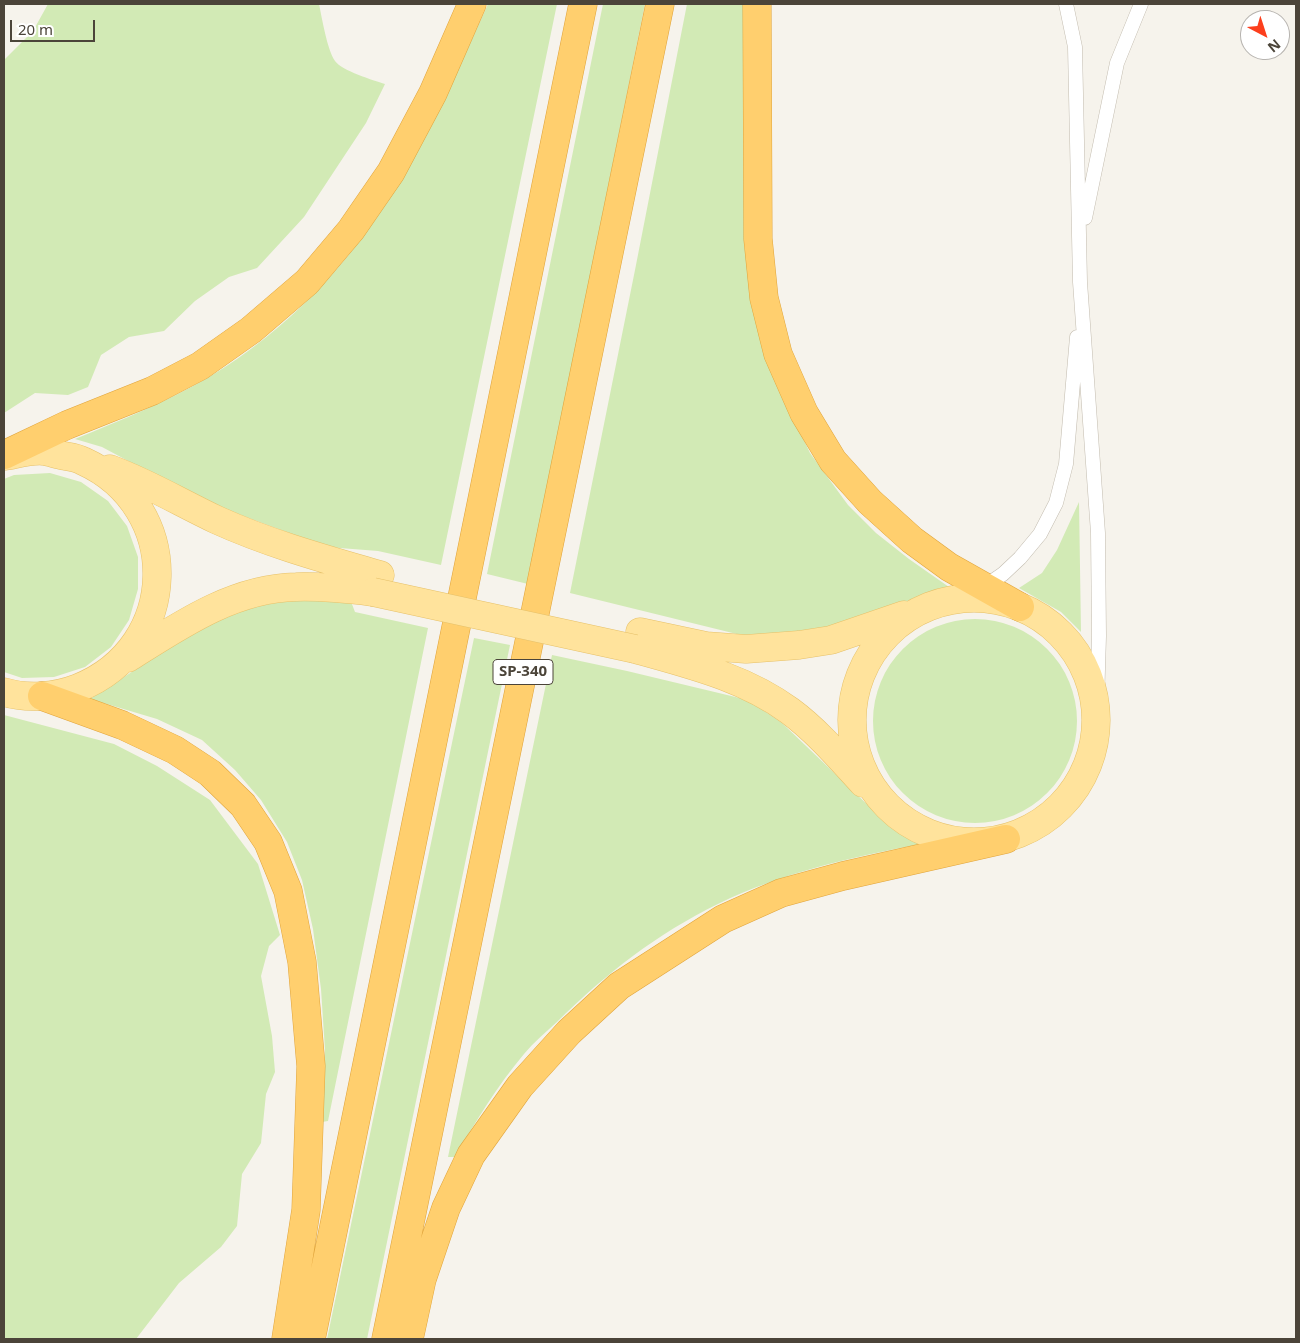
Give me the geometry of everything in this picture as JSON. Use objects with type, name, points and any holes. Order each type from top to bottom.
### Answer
[{"type":"highway","points":[[4,455],[67,425],[152,391],[200,366],[252,330],[307,282],[351,230],[390,172],[433,92],[472,4]]},
{"type":"highway","points":[[311,1339],[583,4]]},
{"type":"highway","name":"SP-340","points":[[386,1339],[660,4]]},
{"type":"highway","points":[[757,4],[758,239],[764,298],[778,354],[804,413],[834,461],[870,502],[912,540],[949,567],[1020,607]]},
{"type":"highway","points":[[42,696],[122,725],[175,750],[210,773],[243,805],[268,842],[288,892],[302,962],[311,1066],[306,1210],[286,1339]]},
{"type":"highway","points":[[409,1339],[422,1279],[446,1208],[471,1155],[520,1086],[569,1032],[619,986],[723,919],[781,893],[842,876],[1006,839]]},
{"type":"main road","points":[[4,455],[42,451],[82,460],[130,476],[216,520],[301,552],[377,584],[637,641],[746,649],[799,645],[831,640],[939,604],[964,598],[993,599],[1020,607],[1045,620],[1066,639],[1085,668],[1095,700],[1096,735],[1086,768],[1069,798],[1051,816],[1029,829],[1006,839],[980,843],[947,840],[930,835],[902,820],[878,798],[813,730],[790,710],[765,695],[637,641]]},
{"type":"main road","points":[[82,460],[110,476],[132,497],[148,524],[157,555],[158,587],[150,618],[134,645],[112,668]]},
{"type":"main road","points":[[4,692],[26,696],[42,696],[68,692],[91,682],[183,623],[224,603],[263,591],[295,587],[377,584]]},
{"type":"main road","points":[[878,798],[861,771],[852,739],[852,707],[860,676],[875,647],[898,624],[939,604]]},
{"type":"lane","points":[[1066,4],[1075,47],[1081,294],[1098,533],[1099,636],[1096,735]]},
{"type":"lane","points":[[1080,241],[1117,63],[1141,4]]},
{"type":"lane","points":[[939,604],[984,586],[1003,574],[1020,558],[1040,534],[1056,503],[1066,464],[1081,294]]},
{"type":"green space","points":[[48,4],[319,4],[327,41],[335,61],[351,72],[385,84],[366,123],[304,217],[257,268],[229,277],[195,301],[164,331],[129,337],[101,355],[88,387],[68,395],[35,393],[4,413],[4,60],[33,31]]},
{"type":"green space","points":[[488,4],[557,4],[441,565],[378,551],[327,547],[203,501],[102,447],[75,439],[160,403],[209,377],[265,338],[291,317],[315,293],[358,243],[397,187],[434,120]]},
{"type":"green space","points":[[603,4],[645,4],[528,584],[487,574]]},
{"type":"green space","points":[[687,4],[743,4],[744,243],[750,285],[793,417],[810,453],[848,505],[876,533],[949,587],[833,626],[753,638],[570,593]]},
{"type":"green space","points":[[50,473],[81,482],[108,501],[127,526],[138,557],[138,589],[129,620],[111,647],[85,667],[54,677],[22,678],[4,672],[4,479],[14,475]]},
{"type":"green space","points":[[1079,502],[1081,632],[1061,612],[1019,588],[1042,573],[1057,550]]},
{"type":"green space","points":[[314,596],[350,599],[355,612],[428,628],[328,1121],[322,1122],[325,1050],[321,989],[313,929],[302,880],[287,842],[261,800],[235,770],[202,740],[157,719],[90,699],[195,631],[228,614],[263,605]]},
{"type":"green space","points":[[965,619],[985,619],[1014,626],[1040,642],[1054,656],[1070,682],[1077,711],[1077,731],[1070,760],[1054,786],[1040,800],[1014,816],[1005,819],[985,823],[965,823],[936,816],[910,800],[896,786],[880,760],[877,751],[873,731],[873,711],[880,682],[896,656],[910,642],[936,626],[945,623]]},
{"type":"green space","points":[[474,638],[510,645],[367,1339],[327,1339]]},
{"type":"green space","points":[[552,655],[748,700],[782,723],[873,810],[902,833],[921,844],[817,867],[767,883],[718,904],[674,928],[613,972],[532,1045],[496,1091],[455,1157],[448,1157]]},
{"type":"green space","points":[[4,715],[114,744],[157,766],[210,800],[258,864],[280,935],[269,946],[261,976],[272,1036],[275,1072],[266,1094],[261,1143],[242,1174],[237,1226],[221,1247],[179,1283],[136,1339],[4,1339]]}]
